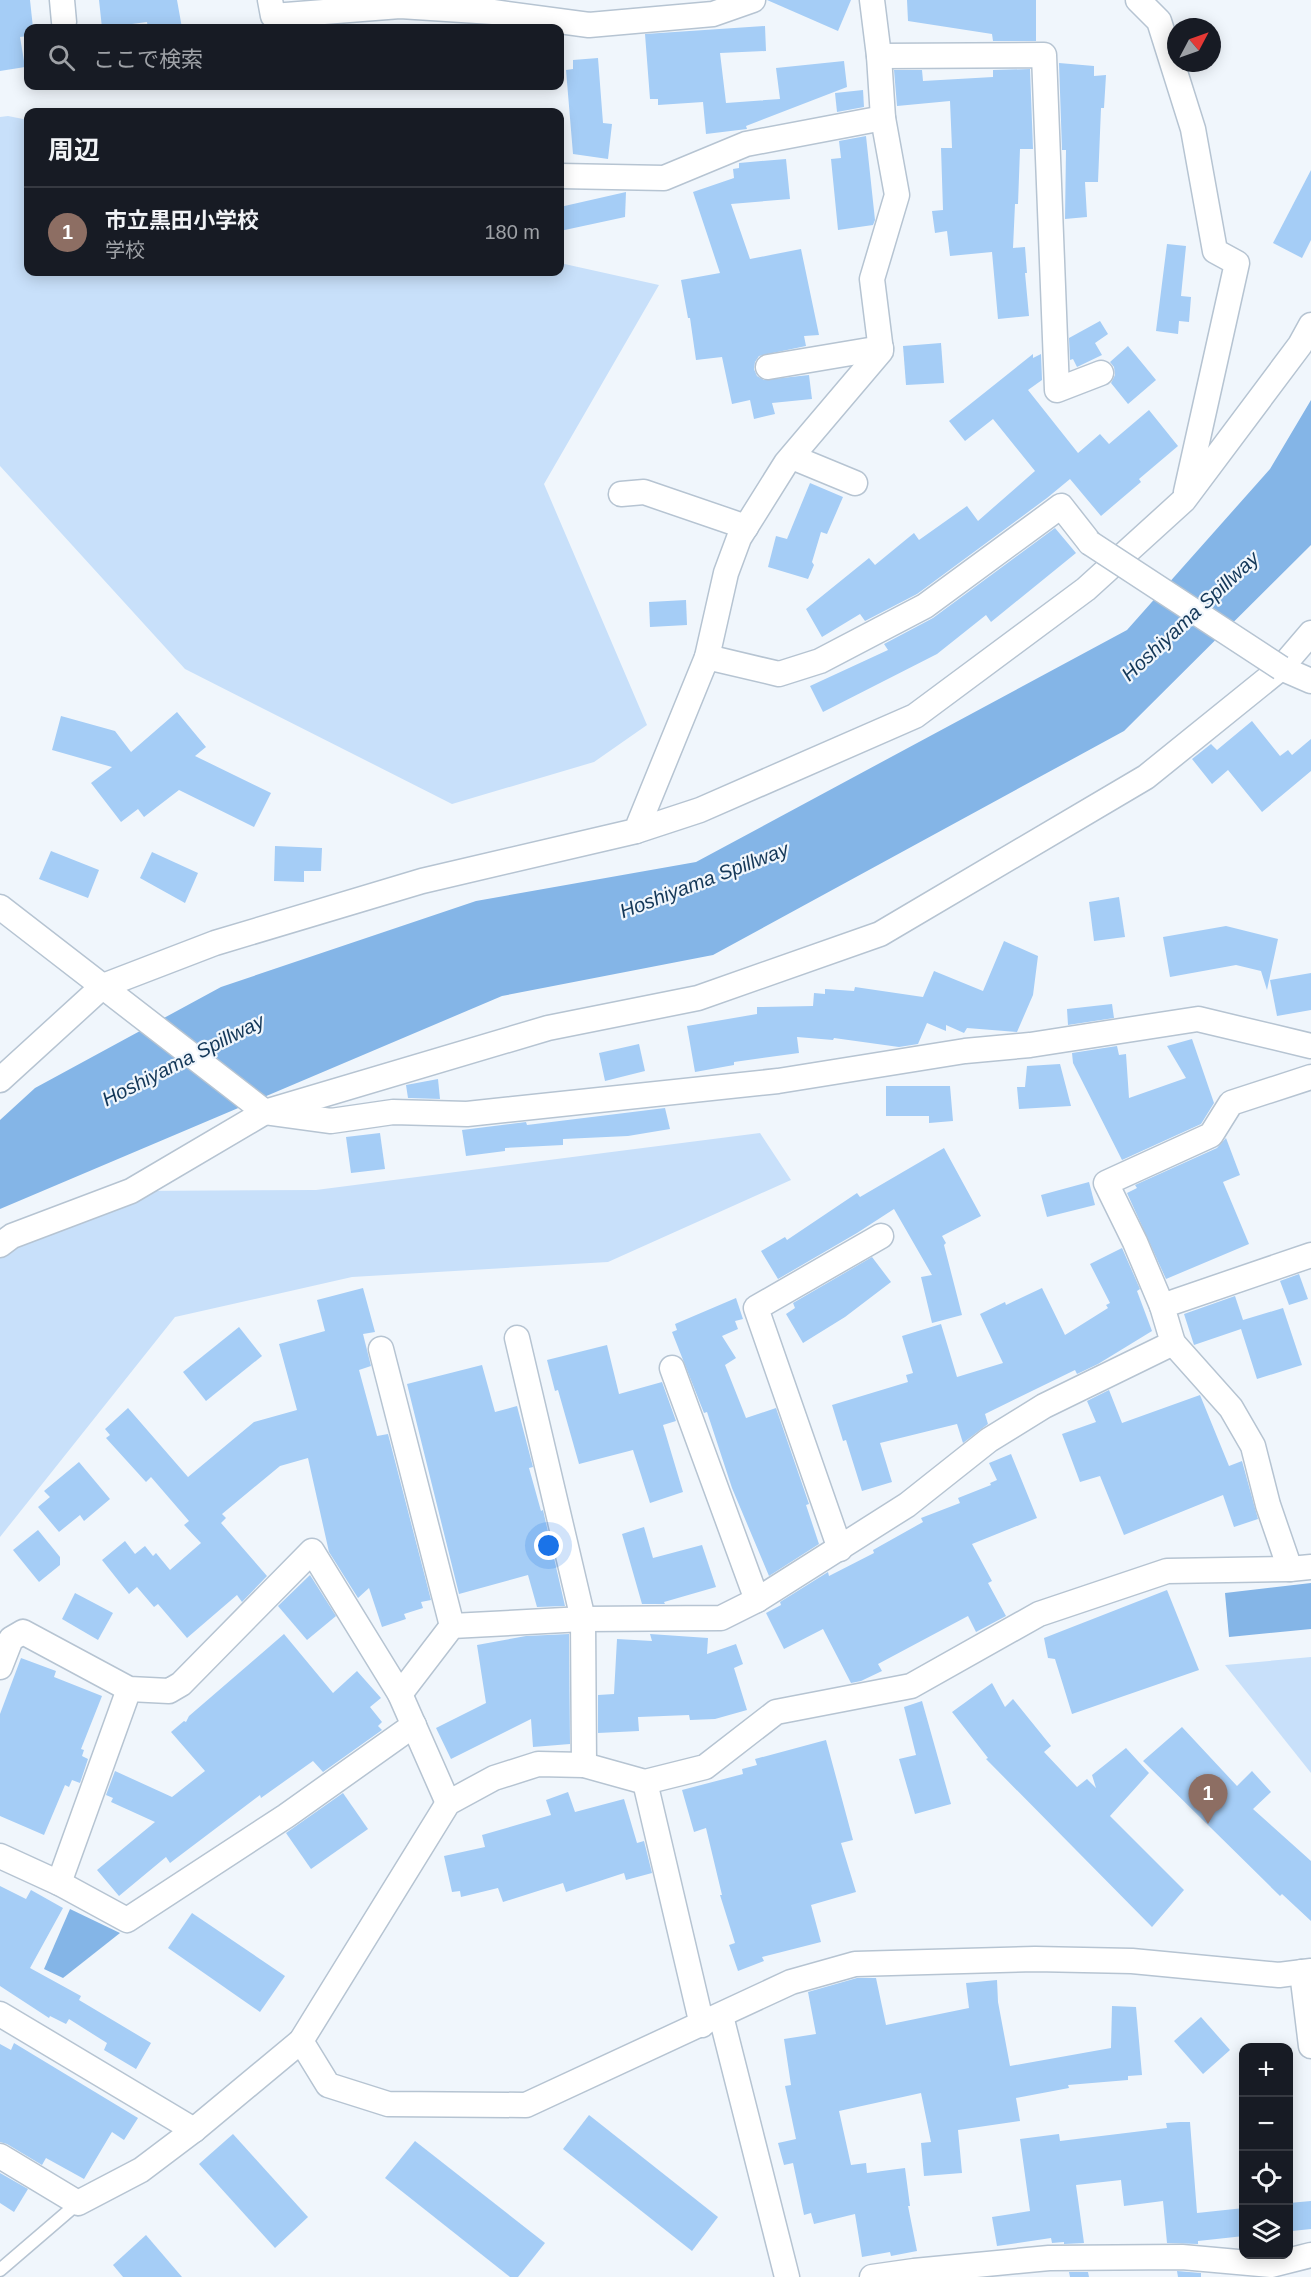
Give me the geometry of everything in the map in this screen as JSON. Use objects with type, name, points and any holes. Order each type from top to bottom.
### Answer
[{"type":"street","points":[[270,0],[273,16],[400,6],[493,12],[589,25],[713,14],[753,0]]},
{"type":"street","points":[[636,831],[707,657],[726,573],[739,538],[792,456],[881,351],[872,279],[897,195],[883,118],[872,0]]},
{"type":"street","points":[[1138,0],[1159,21],[1193,129],[1215,251],[1237,263],[1184,500]]},
{"type":"street","points":[[879,56],[1044,55],[1057,390],[1101,373]]},
{"type":"street","points":[[564,176],[664,178],[746,144],[883,118]]},
{"type":"street","points":[[0,1080],[103,986],[215,943],[411,884],[636,831],[700,810],[915,716],[1086,590],[1184,500],[1300,345],[1311,325]]},
{"type":"street","points":[[768,367],[881,348]]},
{"type":"street","points":[[792,456],[855,483]]},
{"type":"street","points":[[621,494],[644,492],[746,527]]},
{"type":"street","points":[[707,657],[779,674],[820,661],[926,606],[1061,506],[1089,543],[1281,668],[1311,681]]},
{"type":"street","points":[[0,1245],[12,1236],[131,1191],[265,1112],[548,1028],[698,998],[880,934],[1146,777],[1281,668],[1311,633]]},
{"type":"street","points":[[0,907],[265,1112],[332,1121],[393,1112],[467,1114],[778,1082],[965,1051],[1030,1045],[1198,1019],[1311,1046]]},
{"type":"street","points":[[0,2156],[78,2203],[141,2170],[194,2130],[301,2040],[448,1803],[494,1778],[538,1764],[584,1765],[645,1782],[705,1767],[776,1712],[910,1686],[1040,1614],[1167,1571],[1301,1568],[1268,1505],[1253,1446],[1231,1408],[1173,1343],[1162,1306],[1135,1242],[1106,1183],[1211,1135],[1231,1104],[1311,1077]]},
{"type":"street","points":[[840,1549],[756,1308],[881,1236]]},
{"type":"street","points":[[1162,1306],[1311,1255]]},
{"type":"street","points":[[517,1338],[583,1619],[584,1765]]},
{"type":"street","points":[[400,1694],[452,1626],[583,1619],[721,1618],[757,1600],[840,1549],[907,1505],[989,1440],[1044,1406],[1173,1343]]},
{"type":"street","points":[[381,1349],[452,1626]]},
{"type":"street","points":[[672,1368],[757,1600]]},
{"type":"street","points":[[0,1667],[11,1639],[23,1632],[129,1689],[169,1691],[181,1684],[312,1551],[400,1694],[448,1803]]},
{"type":"street","points":[[59,1884],[129,1689]]},
{"type":"street","points":[[0,1856],[127,1920],[286,1816],[414,1725]]},
{"type":"street","points":[[645,1782],[787,2277]]},
{"type":"street","points":[[301,2040],[328,2085],[388,2104],[526,2105],[792,1982],[855,1964],[1035,1959],[1132,1961],[1279,1975],[1306,1972],[1311,2046]]},
{"type":"street","points":[[0,2014],[194,2130]]},
{"type":"street","points":[[872,2277],[1049,2258],[1182,2257],[1271,2265],[1311,2255]]},
{"type":"lane","points":[[0,2270],[78,2203]]},
{"type":"shaded area","points":[[0,117],[24,119],[24,276],[564,276],[564,264],[659,285],[544,484],[647,725],[594,762],[452,804],[185,669],[0,466]]},
{"type":"shaded area","points":[[760,1133],[791,1180],[608,1262],[352,1277],[175,1317],[0,1537],[0,1245],[131,1191],[316,1190]]},
{"type":"shaded area","points":[[1311,1657],[1311,1773],[1225,1665]]},
{"type":"water","name":"Hoshiyama Spillway","points":[[1311,400],[1311,545],[1124,731],[713,955],[502,996],[0,1209],[0,1120],[35,1088],[221,987],[476,901],[696,862],[1127,630],[1270,469]]},
{"type":"water","points":[[1311,1583],[1311,1629],[1229,1637],[1225,1593]]},
{"type":"water","points":[[70,1909],[120,1933],[63,1978],[44,1969]]},
{"type":"building","points":[[0,0],[30,0],[33,24],[24,24],[24,36],[20,37],[24,67],[0,71]]},
{"type":"building","points":[[99,0],[177,0],[181,24],[147,24],[147,22],[102,24]]},
{"type":"building","points":[[767,0],[851,0],[838,31]]},
{"type":"building","points":[[907,0],[1036,0],[1036,41],[993,41],[992,34],[908,21]]},
{"type":"building","points":[[765,26],[766,51],[720,53],[726,103],[780,99],[776,68],[844,61],[847,87],[746,126],[747,129],[706,134],[703,102],[658,105],[658,99],[650,99],[645,34]]},
{"type":"building","points":[[598,58],[603,123],[612,124],[608,159],[573,154],[566,70],[573,69],[573,60]]},
{"type":"building","points":[[1059,63],[1094,66],[1094,76],[1106,75],[1104,108],[1101,108],[1098,182],[1085,182],[1087,217],[1065,219],[1066,150],[1062,150]]},
{"type":"building","points":[[1030,69],[1033,149],[1020,149],[1018,204],[1015,204],[1013,248],[1025,247],[1029,316],[998,319],[992,252],[950,256],[947,231],[935,233],[932,211],[943,210],[941,148],[952,148],[950,101],[897,106],[894,70],[922,70],[923,81],[993,77],[993,70]]},
{"type":"building","points":[[863,90],[864,107],[837,112],[835,93]]},
{"type":"building","points":[[866,136],[875,220],[873,225],[838,230],[831,159],[841,158],[839,141]]},
{"type":"building","points":[[786,159],[790,199],[731,204],[750,259],[801,249],[819,335],[804,336],[806,346],[759,356],[754,369],[757,376],[764,380],[809,375],[812,399],[772,403],[775,414],[754,419],[750,400],[732,404],[722,357],[696,360],[690,318],[688,318],[681,280],[720,273],[693,192],[734,178],[733,169],[739,168],[739,163]]},
{"type":"building","points":[[1311,170],[1311,240],[1302,258],[1273,243]]},
{"type":"building","points":[[626,192],[625,217],[564,230],[564,206]]},
{"type":"building","points":[[1167,244],[1186,246],[1181,296],[1191,297],[1189,322],[1179,321],[1178,334],[1156,331]]},
{"type":"building","points":[[1100,321],[1108,334],[1095,343],[1102,355],[1077,367],[1073,359],[1070,360],[1069,338]]},
{"type":"building","points":[[941,343],[944,383],[906,385],[903,346]]},
{"type":"building","points":[[1128,346],[1156,380],[1128,404],[1111,383],[1115,375],[1114,367],[1110,362]]},
{"type":"building","points":[[1033,354],[1033,358],[1041,354],[1042,380],[1028,390],[1078,453],[1100,434],[1109,444],[1149,410],[1178,446],[1139,479],[1141,482],[1101,516],[1070,479],[917,594],[865,621],[860,614],[822,637],[806,609],[869,558],[875,565],[914,533],[919,540],[967,506],[978,521],[1035,471],[993,419],[965,441],[949,421]]},
{"type":"building","points":[[810,483],[843,497],[827,534],[821,532],[812,562],[814,565],[808,579],[768,567],[776,536],[787,539]]},
{"type":"building","points":[[1055,528],[1076,553],[991,622],[986,615],[937,654],[823,712],[810,686],[888,650],[884,644],[933,618]]},
{"type":"building","points":[[686,600],[687,625],[650,627],[649,602]]},
{"type":"building","points":[[177,712],[206,747],[195,756],[271,793],[254,827],[179,790],[144,817],[138,809],[121,822],[91,783],[112,767],[52,750],[61,716],[115,731],[131,752]]},
{"type":"building","points":[[1252,721],[1280,756],[1288,750],[1292,755],[1311,739],[1311,771],[1262,812],[1228,770],[1212,784],[1192,759],[1211,744],[1217,750]]},
{"type":"building","points":[[275,846],[322,848],[321,871],[304,871],[304,882],[274,881]]},
{"type":"building","points":[[51,851],[99,870],[88,898],[39,879]]},
{"type":"building","points":[[152,852],[198,873],[185,903],[140,878]]},
{"type":"building","points":[[1119,897],[1125,937],[1094,941],[1089,902]]},
{"type":"building","points":[[1226,926],[1278,939],[1267,990],[1261,971],[1236,965],[1170,977],[1163,937]]},
{"type":"building","points":[[1004,941],[1038,956],[1033,995],[1017,1032],[967,1028],[964,1033],[946,1025],[946,1031],[927,1023],[918,1044],[899,1047],[834,1038],[833,1040],[797,1037],[799,1053],[734,1062],[734,1065],[695,1072],[687,1026],[757,1014],[757,1007],[813,1006],[814,993],[825,994],[825,989],[854,991],[855,987],[923,997],[934,971],[983,991]]},
{"type":"building","points":[[1311,973],[1311,1010],[1277,1016],[1270,980]]},
{"type":"building","points":[[1112,1004],[1114,1018],[1068,1025],[1067,1009]]},
{"type":"building","points":[[1192,1039],[1214,1103],[1201,1124],[1122,1160],[1073,1063],[1072,1053],[1117,1046],[1119,1055],[1126,1054],[1129,1098],[1186,1078],[1167,1046]]},
{"type":"building","points":[[639,1044],[645,1071],[605,1081],[599,1053]]},
{"type":"building","points":[[1060,1064],[1071,1106],[1019,1109],[1017,1087],[1025,1087],[1027,1066]]},
{"type":"building","points":[[438,1079],[440,1099],[408,1098],[406,1085]]},
{"type":"building","points":[[886,1086],[950,1086],[953,1121],[929,1123],[929,1116],[886,1116]]},
{"type":"building","points":[[665,1108],[670,1129],[628,1136],[563,1139],[563,1145],[505,1148],[505,1151],[466,1156],[462,1130],[526,1122],[527,1125]]},
{"type":"building","points":[[380,1133],[385,1169],[351,1173],[346,1137]]},
{"type":"building","points":[[1226,1138],[1240,1175],[1223,1182],[1249,1244],[1166,1279],[1127,1193],[1137,1188],[1135,1185],[1217,1148]]},
{"type":"building","points":[[944,1148],[981,1216],[942,1236],[946,1243],[944,1245],[962,1315],[932,1323],[921,1277],[932,1275],[894,1209],[778,1279],[761,1251],[785,1237],[787,1240],[857,1193],[860,1197]]},
{"type":"building","points":[[1089,1182],[1095,1205],[1047,1217],[1041,1195]]},
{"type":"building","points":[[1122,1248],[1140,1289],[1137,1291],[1152,1331],[1098,1364],[1077,1374],[1075,1370],[985,1414],[988,1424],[963,1443],[957,1424],[880,1443],[892,1482],[862,1491],[832,1405],[908,1382],[906,1375],[913,1373],[902,1336],[941,1324],[957,1377],[1003,1363],[980,1314],[1042,1288],[1065,1335],[1108,1308],[1106,1305],[1110,1303],[1090,1264]]},
{"type":"building","points":[[872,1257],[891,1282],[845,1317],[803,1343],[786,1314],[795,1308],[793,1303]]},
{"type":"building","points":[[1299,1274],[1308,1299],[1289,1305],[1280,1281]]},
{"type":"building","points":[[363,1288],[375,1332],[363,1334],[371,1366],[359,1370],[377,1436],[388,1434],[431,1600],[421,1602],[423,1608],[404,1614],[406,1619],[382,1627],[369,1588],[358,1598],[329,1552],[308,1458],[280,1466],[222,1514],[226,1518],[221,1523],[267,1576],[242,1602],[237,1595],[187,1638],[158,1604],[154,1607],[137,1587],[129,1594],[102,1560],[125,1541],[135,1554],[145,1546],[153,1556],[156,1553],[170,1570],[201,1543],[184,1525],[189,1521],[151,1477],[146,1482],[106,1438],[110,1435],[105,1429],[128,1408],[188,1477],[254,1422],[297,1410],[279,1344],[325,1331],[317,1300]]},
{"type":"building","points":[[1235,1296],[1243,1320],[1283,1308],[1302,1365],[1257,1379],[1241,1329],[1194,1345],[1184,1314]]},
{"type":"building","points":[[736,1298],[743,1319],[735,1321],[738,1329],[722,1336],[736,1358],[725,1365],[746,1418],[776,1408],[809,1504],[806,1505],[819,1544],[769,1576],[732,1488],[707,1412],[704,1413],[672,1332],[677,1330],[675,1324]]},
{"type":"building","points":[[239,1327],[262,1356],[206,1401],[183,1372]]},
{"type":"building","points":[[607,1345],[619,1394],[662,1382],[676,1421],[663,1425],[683,1492],[650,1503],[633,1450],[579,1464],[547,1360]]},
{"type":"building","points":[[482,1365],[495,1412],[517,1406],[533,1467],[529,1468],[541,1511],[543,1510],[565,1606],[537,1607],[528,1575],[459,1594],[407,1384]]},
{"type":"building","points":[[1109,1390],[1122,1423],[1200,1395],[1229,1466],[1242,1461],[1258,1519],[1234,1527],[1223,1495],[1124,1535],[1100,1476],[1080,1482],[1062,1434],[1096,1422],[1087,1401]]},
{"type":"building","points":[[1011,1454],[1037,1518],[972,1544],[992,1581],[988,1583],[1006,1616],[976,1632],[968,1616],[878,1664],[882,1671],[851,1683],[823,1629],[784,1649],[766,1613],[828,1572],[829,1576],[874,1553],[873,1550],[923,1522],[921,1518],[960,1503],[958,1498],[991,1485],[990,1483],[997,1480],[989,1463]]},
{"type":"building","points":[[79,1462],[110,1499],[84,1521],[80,1515],[59,1532],[38,1507],[50,1497],[44,1491]]},
{"type":"building","points":[[644,1527],[653,1558],[702,1545],[716,1587],[664,1602],[665,1604],[642,1604],[622,1534]]},
{"type":"building","points":[[38,1530],[60,1557],[60,1565],[39,1582],[13,1550]]},
{"type":"building","points":[[310,1575],[336,1616],[307,1640],[278,1606]]},
{"type":"building","points":[[1167,1590],[1199,1670],[1072,1714],[1055,1659],[1048,1658],[1044,1638]]},
{"type":"building","points":[[75,1593],[113,1613],[98,1640],[62,1619]]},
{"type":"building","points":[[284,1634],[333,1693],[357,1671],[381,1698],[370,1707],[382,1722],[378,1726],[382,1730],[323,1772],[313,1761],[261,1798],[260,1795],[170,1863],[166,1857],[119,1896],[97,1870],[155,1822],[111,1802],[113,1798],[106,1795],[115,1771],[172,1797],[205,1771],[171,1732],[184,1721],[186,1722],[189,1716]]},
{"type":"building","points":[[569,1634],[570,1744],[533,1747],[531,1719],[451,1759],[436,1728],[486,1703],[477,1645],[526,1636]]},
{"type":"building","points":[[650,1634],[708,1638],[707,1654],[736,1644],[743,1664],[734,1668],[747,1710],[715,1719],[690,1720],[689,1715],[638,1717],[639,1731],[598,1733],[598,1695],[614,1694],[617,1639],[652,1641]]},
{"type":"building","points":[[21,1658],[56,1671],[54,1677],[102,1696],[81,1749],[84,1750],[82,1756],[88,1759],[80,1783],[72,1780],[69,1787],[65,1785],[44,1835],[0,1816],[0,1714]]},
{"type":"building","points":[[992,1683],[1005,1707],[1013,1699],[1051,1746],[1044,1752],[1077,1787],[1087,1779],[1096,1788],[1092,1775],[1126,1748],[1149,1773],[1110,1816],[1184,1890],[1152,1927],[986,1759],[988,1758],[952,1712]]},
{"type":"building","points":[[922,1701],[951,1804],[915,1814],[899,1759],[916,1755],[904,1707]]},
{"type":"building","points":[[1182,1727],[1237,1786],[1252,1771],[1271,1792],[1253,1809],[1311,1861],[1311,1921],[1282,1894],[1280,1896],[1143,1761]]},
{"type":"building","points":[[826,1740],[853,1840],[841,1843],[856,1892],[811,1905],[821,1942],[762,1957],[764,1961],[738,1971],[729,1945],[735,1943],[720,1895],[722,1895],[706,1828],[694,1832],[682,1790],[743,1774],[742,1769],[757,1765],[755,1759]]},
{"type":"building","points":[[568,1792],[575,1812],[624,1799],[637,1843],[644,1841],[652,1873],[626,1880],[624,1873],[566,1892],[563,1883],[503,1902],[498,1888],[461,1897],[460,1891],[452,1892],[444,1856],[485,1847],[482,1835],[551,1815],[546,1800]]},
{"type":"building","points":[[343,1793],[368,1829],[311,1869],[286,1833]]},
{"type":"building","points":[[0,1886],[26,1899],[31,1890],[63,1908],[30,1968],[81,1996],[79,2000],[151,2043],[136,2069],[104,2050],[107,2043],[69,2019],[66,2024],[50,2016],[49,2018],[0,1986]]},
{"type":"building","points":[[192,1913],[285,1976],[260,2012],[168,1948]]},
{"type":"building","points":[[857,1978],[876,1978],[886,2025],[969,2008],[966,1983],[997,1980],[998,2002],[1010,2066],[1111,2048],[1112,2006],[1136,2007],[1142,2075],[1128,2076],[1128,2080],[1068,2085],[1069,2088],[1016,2098],[1020,2121],[958,2130],[962,2173],[924,2176],[921,2143],[931,2142],[921,2093],[839,2111],[851,2165],[866,2163],[867,2173],[905,2168],[910,2206],[908,2206],[917,2251],[891,2256],[890,2252],[862,2257],[855,2214],[814,2224],[811,2213],[804,2215],[793,2163],[784,2165],[778,2143],[796,2139],[785,2086],[791,2085],[784,2039],[816,2034],[808,1992]]},
{"type":"building","points":[[1201,2017],[1230,2050],[1203,2074],[1174,2041]]},
{"type":"building","points":[[14,2043],[138,2118],[124,2140],[112,2132],[84,2179],[46,2158],[42,2165],[0,2142],[0,2044],[11,2050]]},
{"type":"building","points":[[589,2115],[718,2217],[692,2251],[563,2149]]},
{"type":"building","points":[[1190,2122],[1197,2213],[1239,2209],[1239,2237],[1198,2241],[1198,2244],[1167,2243],[1163,2201],[1124,2206],[1121,2180],[1076,2185],[1084,2243],[1052,2243],[1051,2238],[997,2246],[992,2217],[1030,2211],[1020,2139],[1059,2134],[1060,2141],[1167,2128],[1166,2123]]},
{"type":"building","points":[[233,2134],[308,2217],[275,2248],[199,2164]]},
{"type":"building","points":[[415,2141],[545,2243],[518,2277],[510,2277],[385,2178]]},
{"type":"building","points":[[0,2173],[28,2189],[14,2212],[0,2203]]},
{"type":"building","points":[[1311,2201],[1311,2229],[1293,2231],[1293,2203]]},
{"type":"building","points":[[146,2235],[182,2277],[123,2277],[113,2265]]},
{"type":"building","points":[[1177,2271],[1201,2273],[1201,2277],[1178,2277]]},
{"type":"building","points":[[1069,2272],[1088,2272],[1089,2277],[1070,2277]]},
{"type":"place","name":"市立黒田小学校","points":[[1208,1824]]}]
